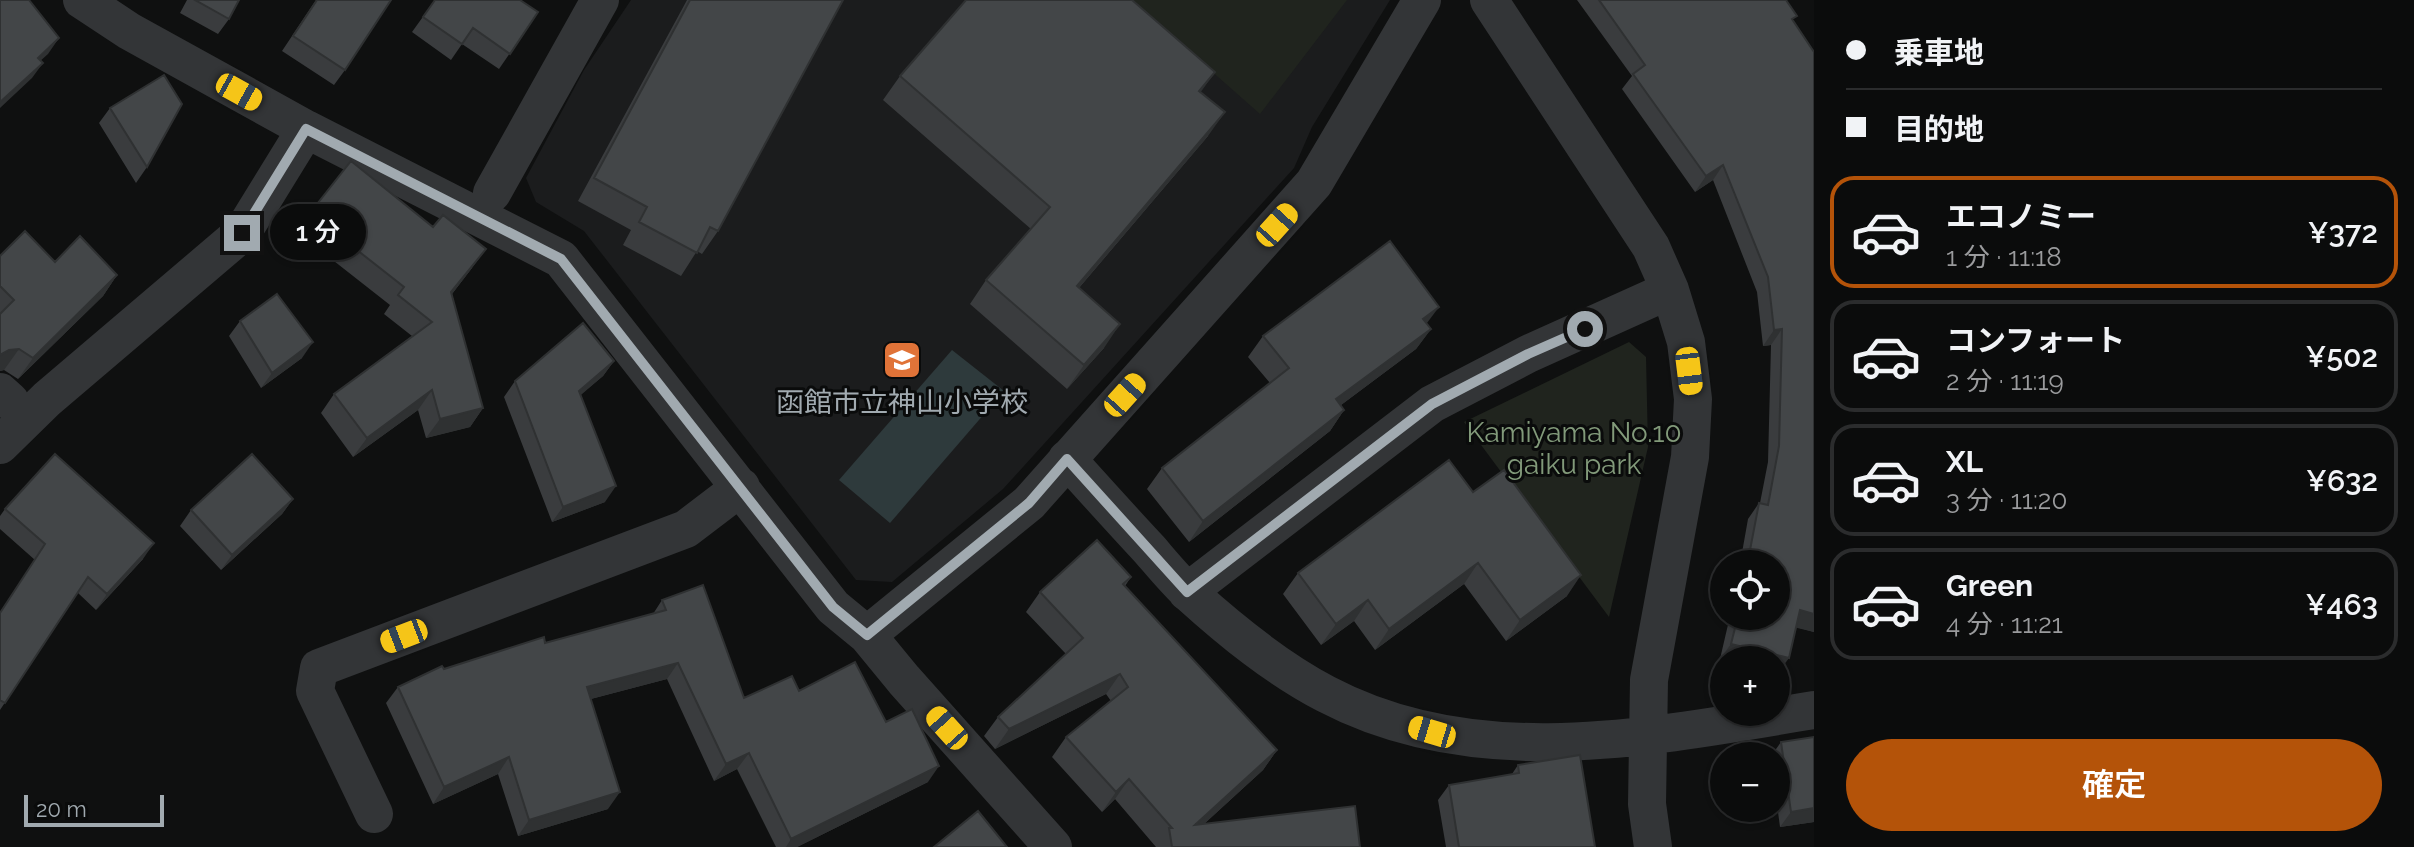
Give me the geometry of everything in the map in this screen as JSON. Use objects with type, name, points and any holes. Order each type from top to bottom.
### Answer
[{"type":"street","points":[[82,0],[129,31],[306,129],[561,259],[833,607],[867,635],[1053,847]]},
{"type":"street","points":[[492,193],[600,0]]},
{"type":"street","points":[[867,635],[1029,503],[1314,183],[1422,0]]},
{"type":"street","points":[[1489,0],[1651,247],[1670,290],[1686,342],[1693,399],[1690,457],[1649,680],[1647,804],[1653,847]]},
{"type":"street","points":[[0,445],[47,399],[242,233],[306,129]]},
{"type":"street","points":[[1187,592],[1432,404],[1528,354],[1670,290]]},
{"type":"street","points":[[1067,459],[1187,592],[1265,657],[1327,695],[1377,716],[1432,732],[1507,742],[1647,737],[1814,710]]},
{"type":"street","points":[[374,814],[315,691],[319,668],[686,529],[741,487]]},
{"type":"shaded area","name":"函館市立神山小学校","points":[[631,0],[1390,0],[1312,127],[1294,168],[1003,489],[892,582],[856,580],[584,231],[536,202],[526,178],[584,70]]},
{"type":"shaded area","points":[[952,350],[1004,391],[890,523],[839,480]]},
{"type":"green space","points":[[1131,0],[1347,0],[1260,114]]},
{"type":"green space","name":"Kamiyama No.10 gaiku park","points":[[1629,342],[1646,357],[1648,447],[1609,617],[1464,422]]},
{"type":"building","points":[[0,0],[29,0],[59,38],[38,58],[43,63],[0,102]]},
{"type":"building","points":[[195,0],[239,0],[229,19]]},
{"type":"building","points":[[317,0],[391,0],[345,70],[293,36]]},
{"type":"building","points":[[435,0],[520,0],[538,12],[510,54],[473,28],[462,44],[423,17]]},
{"type":"building","points":[[690,0],[843,0],[718,231],[710,227],[697,253],[639,222],[647,207],[594,178]]},
{"type":"building","points":[[966,0],[1132,0],[1215,72],[1199,91],[1225,112],[1077,286],[1120,324],[1084,365],[986,280],[1050,207],[900,76]]},
{"type":"building","points":[[1599,0],[1786,0],[1797,16],[1792,19],[1814,52],[1814,614],[1800,610],[1790,654],[1790,646],[1731,644],[1734,630],[1790,630],[1790,550],[1750,550],[1759,503],[1768,505],[1779,446],[1782,329],[1774,330],[1768,277],[1723,165],[1706,176],[1633,74],[1645,65]]},
{"type":"building","points":[[164,75],[182,104],[147,167],[110,108]]},
{"type":"building","points":[[351,161],[433,227],[443,215],[486,249],[451,292],[483,408],[440,419],[432,390],[367,438],[334,394],[432,322],[398,295],[404,287],[310,213]]},
{"type":"building","points":[[25,231],[55,262],[80,236],[117,275],[33,358],[19,349],[0,355],[0,314],[14,300],[0,286],[0,256]]},
{"type":"building","points":[[1390,241],[1439,307],[1423,319],[1431,329],[1336,399],[1344,410],[1203,521],[1162,468],[1289,368],[1263,336]]},
{"type":"building","points":[[277,294],[313,342],[272,373],[240,321]]},
{"type":"building","points":[[583,323],[614,361],[579,391],[616,486],[563,507],[515,381]]},
{"type":"building","points":[[55,454],[154,543],[107,594],[88,577],[5,703],[0,700],[0,613],[45,544],[5,509]]},
{"type":"building","points":[[252,454],[293,499],[232,555],[191,510]]},
{"type":"building","points":[[1449,460],[1473,492],[1504,470],[1581,575],[1520,620],[1478,563],[1389,629],[1368,600],[1336,624],[1298,573]]},
{"type":"building","points":[[1097,540],[1131,577],[1123,584],[1277,750],[1195,825],[1355,806],[1360,847],[1172,847],[1169,828],[1172,828],[1129,779],[1116,792],[1066,737],[1128,687],[1120,674],[1009,729],[998,717],[1083,638],[1040,592]]},
{"type":"building","points":[[703,585],[744,698],[792,676],[799,691],[855,662],[886,722],[912,709],[939,766],[791,839],[749,753],[726,764],[678,663],[587,687],[620,792],[529,820],[509,757],[444,787],[398,687],[442,666],[444,669],[544,637],[545,643],[666,610],[662,600]]},
{"type":"building","points":[[1814,737],[1814,808],[1791,812],[1790,742],[1781,742]]},
{"type":"building","points":[[1580,755],[1595,847],[1459,847],[1449,785],[1519,773],[1518,765]]},
{"type":"building","points":[[978,811],[1007,847],[934,847]]},
{"type":"place","name":"函館市立神山小学校","points":[[902,360]]},
{"type":"route","points":[[242,233],[306,129],[561,259],[833,607],[867,635],[1029,503],[1067,459],[1187,592],[1432,404],[1528,354],[1585,329]]}]
